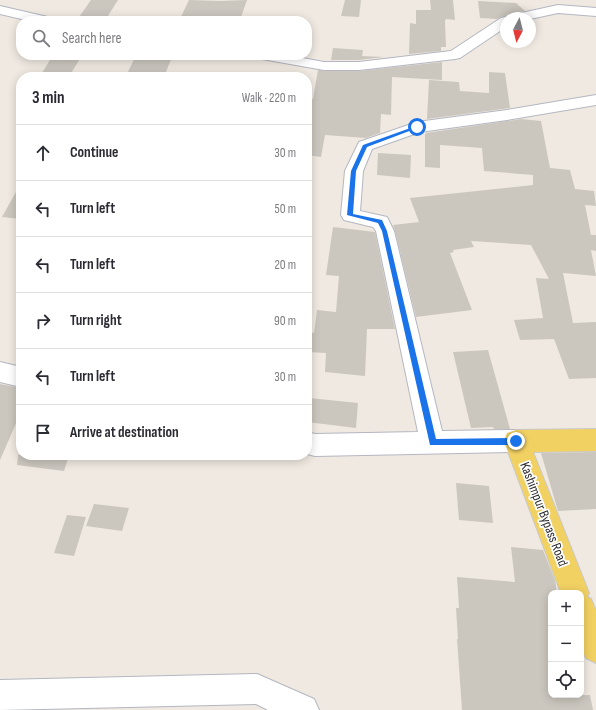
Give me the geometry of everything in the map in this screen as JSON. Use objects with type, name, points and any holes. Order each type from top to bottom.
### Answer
[{"type":"main road","name":"Kashimpur Bypass Road","points":[[574,590],[516,441],[596,440]]},
{"type":"main road","points":[[584,617],[596,648]]},
{"type":"street","points":[[16,13],[27,4]]},
{"type":"street","points":[[536,14],[558,9],[596,12]]},
{"type":"street","points":[[0,10],[28,16]]},
{"type":"street","points":[[290,60],[324,66],[359,66],[455,55],[500,26]]},
{"type":"street","points":[[433,443],[385,231],[380,222],[350,215],[354,171],[365,146],[417,127],[507,115],[596,100]]},
{"type":"street","points":[[0,372],[16,376]]},
{"type":"street","points":[[312,444],[516,441]]},
{"type":"street","points":[[0,695],[257,689],[303,710]]},
{"type":"building","points":[[91,0],[118,0],[108,16],[80,16]]},
{"type":"building","points":[[189,0],[247,0],[241,16],[181,16]]},
{"type":"building","points":[[345,0],[361,0],[359,17],[341,16]]},
{"type":"building","points":[[430,0],[453,0],[455,20],[446,19],[445,21],[446,47],[441,47],[441,51],[409,54],[410,23],[416,24],[416,10],[431,10]]},
{"type":"building","points":[[478,1],[516,3],[525,11],[500,12],[500,18],[497,19],[480,18]]},
{"type":"building","points":[[333,48],[363,50],[362,56],[384,57],[359,60],[331,60]]},
{"type":"building","points":[[50,60],[79,60],[72,72],[43,72]]},
{"type":"building","points":[[134,60],[171,60],[166,72],[128,72]]},
{"type":"building","points":[[442,62],[442,80],[392,77],[391,115],[381,114],[380,133],[366,138],[325,135],[321,157],[312,156],[312,99],[318,70],[359,71]]},
{"type":"building","points":[[489,72],[505,73],[510,108],[427,119],[429,80],[459,82],[460,91],[489,93]]},
{"type":"building","points":[[521,119],[541,121],[550,168],[570,170],[575,189],[594,191],[596,206],[585,205],[591,235],[596,235],[596,251],[591,250],[596,276],[563,273],[573,323],[596,322],[596,378],[569,379],[554,339],[520,340],[514,320],[543,318],[536,278],[549,279],[531,245],[471,241],[474,247],[453,250],[454,252],[450,253],[472,310],[416,317],[393,225],[419,222],[410,198],[533,185],[533,175],[484,171],[482,148],[440,145],[440,168],[425,167],[426,133]]},
{"type":"building","points":[[378,153],[411,155],[410,178],[377,175]]},
{"type":"building","points":[[16,192],[16,218],[2,217]]},
{"type":"building","points":[[333,227],[375,232],[395,329],[367,329],[365,376],[325,372],[326,353],[312,352],[312,333],[314,333],[317,310],[336,312],[339,276],[326,275]]},
{"type":"building","points":[[488,350],[510,429],[494,429],[493,427],[471,428],[453,352]]},
{"type":"building","points":[[0,384],[16,387],[16,423],[0,460]]},
{"type":"building","points":[[312,398],[358,403],[356,428],[312,423]]},
{"type":"building","points":[[596,452],[596,509],[558,511],[541,453]]},
{"type":"building","points":[[18,460],[67,460],[64,471],[17,465]]},
{"type":"building","points":[[456,483],[489,486],[493,523],[459,520]]},
{"type":"building","points":[[94,504],[129,508],[122,531],[86,526]]},
{"type":"building","points":[[67,515],[86,517],[74,556],[54,553]]},
{"type":"building","points":[[511,547],[543,550],[555,580],[557,590],[548,590],[548,698],[584,698],[584,695],[590,695],[593,710],[462,710],[457,639],[456,608],[459,608],[457,577],[515,582]]},
{"type":"route","points":[[417,127],[365,146],[354,171],[350,215],[380,222],[385,231],[433,443],[516,441]]}]
